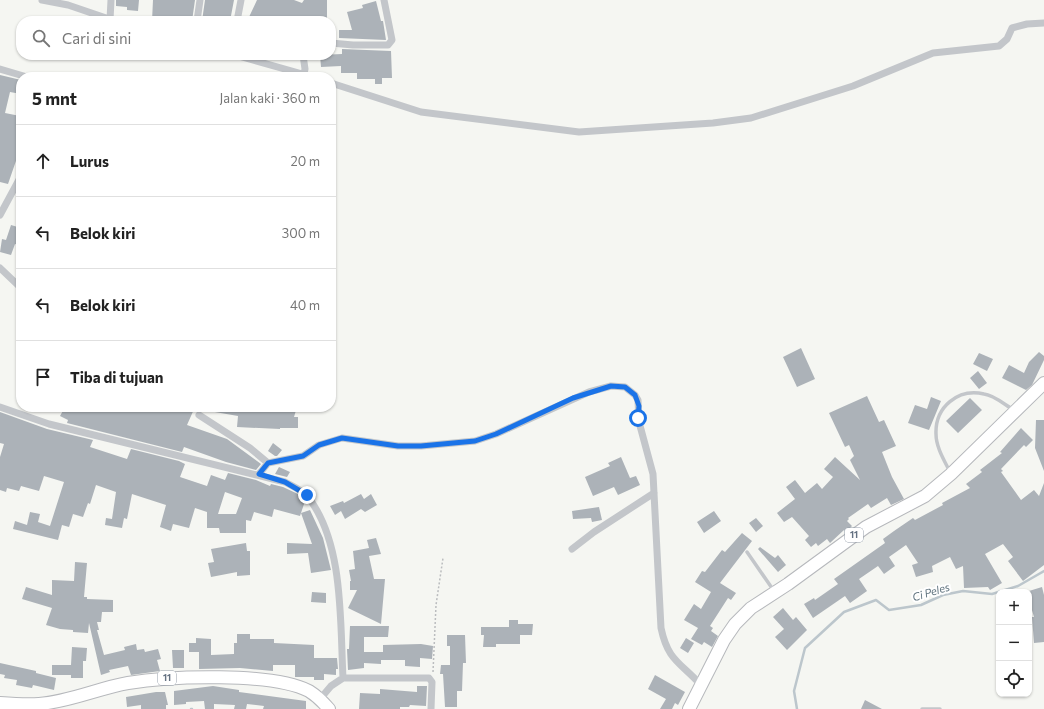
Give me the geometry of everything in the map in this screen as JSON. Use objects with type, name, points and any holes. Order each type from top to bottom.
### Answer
[{"type":"highway","name":"11","points":[[689,709],[700,684],[724,640],[735,624],[751,608],[866,527],[925,496],[951,474],[1044,383]]},
{"type":"highway","name":"11","points":[[0,703],[40,704],[126,684],[171,678],[225,678],[272,681],[301,688],[320,699],[329,709]]},
{"type":"street","points":[[42,0],[68,5],[100,16]]},
{"type":"street","points":[[111,0],[112,16]]},
{"type":"street","points":[[198,16],[200,0]]},
{"type":"street","points":[[238,16],[241,0]]},
{"type":"street","points":[[336,43],[388,45],[392,40],[384,0]]},
{"type":"street","points":[[336,85],[421,112],[579,132],[713,124],[751,118],[853,86],[933,53],[999,46],[1007,39],[1012,28],[1027,24],[1044,23]]},
{"type":"street","points":[[253,60],[297,72]]},
{"type":"street","points":[[304,60],[304,72]]},
{"type":"street","points":[[0,68],[16,73]]},
{"type":"street","points":[[0,215],[16,185]]},
{"type":"street","points":[[0,268],[16,283]]},
{"type":"street","points":[[259,474],[268,463],[303,456],[319,445],[342,438],[398,446],[421,446],[475,441],[496,434],[573,398],[604,387],[618,385],[631,390],[638,400],[639,422],[652,466],[661,628],[664,642],[672,658],[700,684]]},
{"type":"street","points":[[0,407],[49,424],[259,474],[285,482],[307,495],[324,523],[337,581],[343,678]]},
{"type":"street","points":[[200,415],[250,448],[268,463]]},
{"type":"street","points":[[572,549],[594,532],[654,493]]},
{"type":"street","points":[[320,699],[331,686],[343,678],[429,678],[432,682],[431,709]]},
{"type":"lane","points":[[951,474],[938,447],[936,434],[939,416],[950,400],[967,393],[986,394],[1015,411]]},
{"type":"lane","points":[[747,552],[775,592]]},
{"type":"lane","points":[[922,709],[940,709]]},
{"type":"path","points":[[432,682],[436,605],[443,558]]},
{"type":"building","points":[[116,0],[139,0],[138,11],[127,10],[127,7],[116,6]]},
{"type":"building","points":[[153,0],[195,0],[193,16],[152,16]]},
{"type":"building","points":[[205,0],[234,0],[231,16],[203,16]]},
{"type":"building","points":[[257,0],[294,0],[302,3],[304,0],[327,0],[327,16],[249,16]]},
{"type":"building","points":[[376,1],[381,21],[383,21],[386,40],[339,38],[339,30],[352,30],[347,12],[363,8],[362,5]]},
{"type":"building","points":[[342,49],[391,51],[392,78],[382,78],[382,84],[375,84],[375,79],[357,79],[357,73],[341,73],[341,66],[321,67],[320,60],[336,60],[336,54],[342,54]]},
{"type":"building","points":[[0,75],[16,79],[16,93],[10,92],[5,113],[16,115],[16,161],[8,184],[0,182]]},
{"type":"building","points":[[11,225],[16,226],[16,244],[11,255],[0,252],[2,239],[6,240]]},
{"type":"building","points":[[801,348],[815,379],[797,387],[783,357]]},
{"type":"building","points":[[1039,352],[1044,356],[1044,360],[1032,385],[1026,390],[1002,378],[1009,365],[1024,373],[1029,362]]},
{"type":"building","points":[[979,353],[993,359],[987,371],[973,364]]},
{"type":"building","points":[[978,371],[987,383],[979,389],[970,378]]},
{"type":"building","points":[[867,396],[879,422],[884,420],[896,446],[882,452],[892,477],[904,499],[891,505],[887,498],[871,508],[868,504],[848,518],[849,519],[847,521],[852,526],[846,532],[844,530],[830,543],[827,539],[818,546],[816,543],[811,547],[805,540],[809,536],[792,517],[784,522],[777,513],[795,499],[786,487],[795,480],[805,493],[817,483],[822,489],[833,477],[824,469],[835,457],[860,480],[850,460],[854,456],[849,445],[845,447],[829,413]]},
{"type":"building","points":[[931,397],[941,401],[929,430],[908,423],[915,405],[927,409]]},
{"type":"building","points":[[970,398],[982,410],[958,433],[946,421]]},
{"type":"building","points":[[0,412],[47,429],[93,440],[90,447],[127,459],[131,449],[179,461],[185,464],[180,477],[207,486],[211,475],[225,480],[228,473],[256,480],[270,486],[271,484],[283,487],[298,494],[305,501],[300,516],[274,509],[272,517],[254,512],[251,521],[246,520],[246,533],[220,533],[219,528],[207,528],[207,512],[195,508],[189,528],[173,524],[171,531],[160,527],[166,505],[132,494],[127,519],[124,518],[122,528],[105,525],[106,518],[112,519],[116,492],[96,485],[90,504],[88,503],[83,517],[73,514],[69,527],[62,525],[58,540],[13,529],[15,521],[27,525],[30,512],[40,514],[38,522],[50,526],[64,482],[44,476],[39,491],[21,486],[19,491],[7,488],[6,492],[0,490],[0,457],[4,444],[0,443]],"holes":[[[225,492],[242,498],[236,514],[218,514]]]},
{"type":"building","points":[[62,412],[193,412],[187,425],[227,439],[261,464],[256,470],[226,462],[184,447],[182,452],[67,423],[68,420],[60,416]]},
{"type":"building","points":[[215,412],[296,412],[294,417],[298,417],[298,428],[280,429],[237,427],[238,416]]},
{"type":"building","points":[[1036,420],[1044,420],[1044,471],[1035,448]]},
{"type":"building","points":[[1021,428],[1033,440],[1026,447],[1024,445],[1001,469],[1003,471],[1001,472],[1021,500],[1034,490],[1039,496],[1044,483],[1044,565],[1023,581],[1008,561],[1013,557],[1003,544],[985,554],[1002,583],[990,590],[988,587],[964,588],[963,566],[956,569],[950,557],[932,566],[933,572],[916,577],[912,565],[918,563],[906,545],[889,557],[895,566],[884,574],[878,566],[859,579],[867,591],[850,603],[845,596],[813,618],[804,604],[814,598],[815,600],[838,584],[834,579],[885,543],[883,539],[894,531],[913,518],[915,520],[970,488],[966,484],[982,472],[980,470],[1002,453],[1000,452]]},
{"type":"building","points":[[273,443],[282,450],[277,456],[268,451]]},
{"type":"building","points":[[621,457],[630,478],[636,476],[640,485],[618,495],[614,487],[593,496],[585,477],[610,466],[608,463]]},
{"type":"building","points":[[279,467],[290,472],[287,477],[275,474]]},
{"type":"building","points":[[361,494],[364,499],[371,494],[377,505],[365,512],[361,509],[345,519],[341,511],[335,515],[330,506],[343,501],[344,503]]},
{"type":"building","points":[[599,507],[602,520],[592,522],[591,518],[573,519],[572,511]]},
{"type":"building","points":[[310,510],[323,538],[331,570],[311,573],[308,553],[287,554],[287,543],[312,544],[301,513]]},
{"type":"building","points":[[714,511],[721,521],[704,533],[697,522]]},
{"type":"building","points":[[756,518],[763,526],[756,532],[749,523]]},
{"type":"building","points":[[742,533],[752,541],[720,583],[736,593],[731,600],[728,598],[710,626],[713,628],[711,631],[718,636],[712,647],[704,642],[702,645],[691,639],[698,628],[684,620],[694,604],[701,609],[711,592],[695,582],[702,571],[705,572],[722,550],[725,552]]},
{"type":"building","points":[[376,538],[381,554],[369,556],[374,579],[385,579],[381,624],[348,608],[357,590],[350,590],[351,581],[349,570],[355,569],[353,551],[369,548],[367,540]]},
{"type":"building","points":[[246,543],[247,551],[250,551],[250,575],[237,576],[237,572],[211,577],[208,563],[214,562],[211,549]]},
{"type":"building","points":[[760,547],[775,558],[778,555],[786,565],[778,572],[758,549]]},
{"type":"building","points":[[75,562],[87,563],[84,597],[87,597],[87,599],[113,600],[113,612],[102,612],[101,622],[97,622],[99,630],[97,630],[104,655],[125,650],[124,647],[136,644],[137,650],[144,649],[145,652],[158,649],[161,659],[157,660],[160,671],[131,675],[128,666],[109,670],[110,672],[101,675],[89,623],[88,633],[73,632],[73,630],[60,629],[46,625],[52,608],[22,599],[26,587],[52,595],[52,580],[74,581]]},
{"type":"building","points":[[1042,587],[1044,595],[1044,642],[1034,643],[1032,590]]},
{"type":"building","points":[[312,592],[326,593],[326,603],[311,602]]},
{"type":"building","points":[[783,608],[793,620],[796,617],[807,630],[787,650],[775,637],[784,629],[773,617]]},
{"type":"building","points":[[509,620],[518,620],[518,624],[533,624],[532,635],[520,635],[520,644],[496,644],[496,647],[483,647],[484,635],[481,635],[481,627],[509,627]]},
{"type":"building","points":[[350,626],[389,626],[388,637],[364,637],[364,652],[383,652],[383,645],[421,644],[433,646],[432,659],[420,658],[420,667],[405,666],[405,660],[381,660],[381,664],[364,663],[364,668],[348,670],[347,649],[349,649]]},
{"type":"building","points":[[237,634],[250,634],[250,639],[274,639],[274,643],[314,645],[314,658],[337,658],[338,669],[336,669],[336,675],[324,674],[324,680],[314,680],[314,677],[295,677],[295,665],[273,665],[273,671],[240,668],[199,669],[199,652],[189,652],[189,643],[196,643],[196,638],[211,639],[211,655],[234,654],[234,643],[237,643]]},
{"type":"building","points":[[447,635],[465,635],[466,663],[463,663],[462,691],[457,691],[457,707],[445,707],[443,674],[440,674],[441,665],[450,665],[450,646],[447,646]]},
{"type":"building","points":[[686,638],[694,643],[688,653],[680,648]]},
{"type":"building","points":[[72,647],[87,648],[86,661],[83,661],[83,678],[71,678],[71,675],[52,675],[52,665],[71,665]]},
{"type":"building","points":[[172,650],[184,650],[184,668],[173,668]]},
{"type":"building","points":[[0,663],[36,671],[36,673],[56,678],[54,690],[33,685],[32,688],[16,685],[17,680],[4,678],[5,675],[0,674]]},
{"type":"building","points":[[655,675],[685,692],[678,705],[675,703],[672,709],[660,709],[666,699],[648,689]]},
{"type":"building","points":[[213,686],[239,690],[239,692],[306,701],[306,709],[263,709],[264,706],[247,704],[246,709],[234,709],[235,705],[214,704],[214,709],[205,709],[204,701],[186,702],[186,704],[174,705],[174,691]]},
{"type":"building","points":[[417,686],[427,686],[426,706],[410,705],[409,707],[400,707],[400,709],[359,709],[360,693],[380,694],[380,689],[417,692]]},
{"type":"building","points":[[165,692],[168,705],[166,705],[166,709],[141,709],[141,705],[127,707],[126,697]]},
{"type":"building","points":[[865,700],[882,709],[861,709]]},
{"type":"waterway","name":"Ci Peles","points":[[797,709],[794,691],[805,648],[844,612],[876,600],[889,610],[921,605],[943,595],[963,591],[992,594],[1018,586],[1044,571]]},
{"type":"route","points":[[307,495],[285,482],[259,474],[268,463],[303,456],[319,445],[342,438],[398,446],[442,445],[475,441],[496,434],[573,398],[604,387],[618,385],[631,390],[638,400],[638,418]]}]
